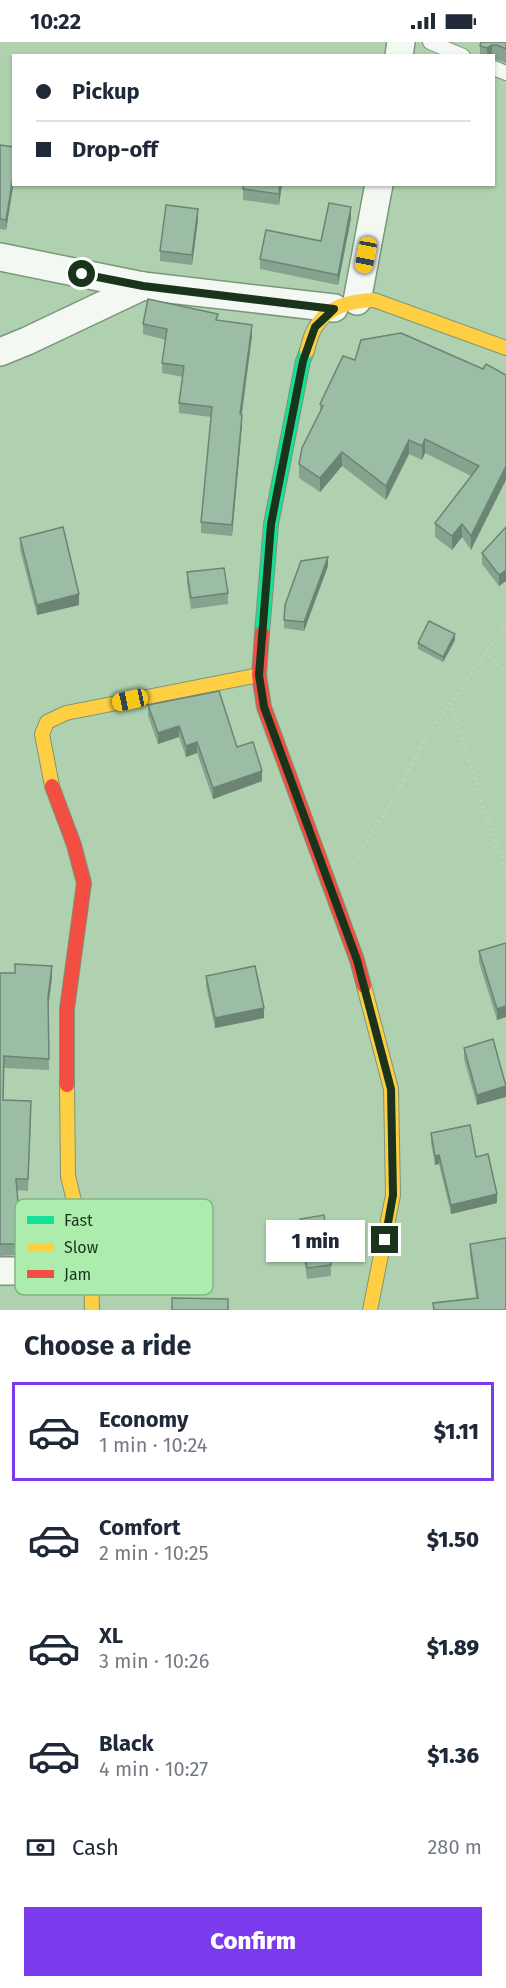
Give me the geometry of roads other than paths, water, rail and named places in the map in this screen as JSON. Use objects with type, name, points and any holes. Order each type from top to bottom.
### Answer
[{"type":"street","points":[[370,1310],[393,1195],[391,1089],[357,960],[264,707],[259,675],[271,524],[303,361],[315,327],[345,305],[378,186]]},
{"type":"street","points":[[0,257],[143,286],[345,305],[374,300],[506,348]]},
{"type":"street","points":[[0,352],[143,286]]},
{"type":"street","points":[[74,1199],[68,1176],[67,1009],[84,883],[74,845],[52,786],[42,734],[47,722],[66,713],[259,675]]},
{"type":"street","points":[[0,1271],[15,1271]]},
{"type":"street","points":[[92,1295],[92,1310]]},
{"type":"lane","points":[[430,42],[459,54]]}]
